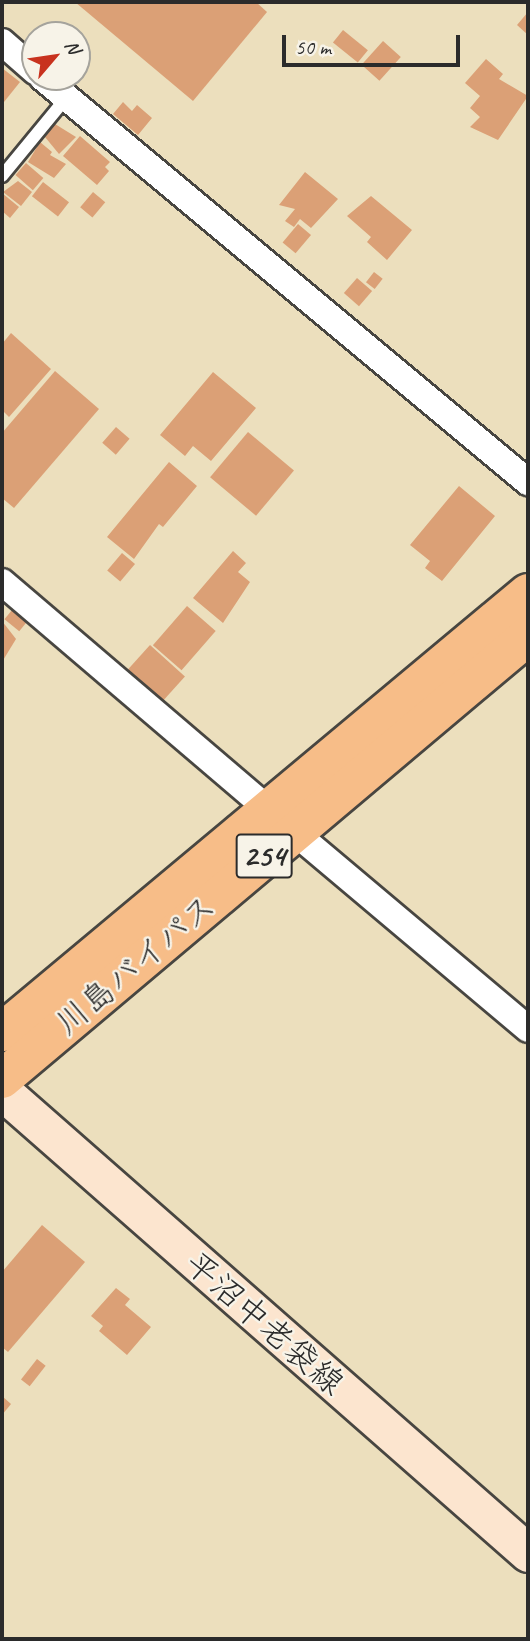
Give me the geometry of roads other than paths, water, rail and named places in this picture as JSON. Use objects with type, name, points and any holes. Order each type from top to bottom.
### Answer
[{"type":"highway","name":"川島バイパス","points":[[2,1079],[528,593]]},
{"type":"highway","name":"川島バイパス","points":[[2,1032],[528,636]]},
{"type":"main road","name":"平沼中老袋線","points":[[2,1091],[528,1553]]},
{"type":"street","points":[[2,42],[21,59]]},
{"type":"street","points":[[58,91],[528,482]]},
{"type":"street","points":[[2,582],[528,1029]]},
{"type":"lane","points":[[2,176],[66,98]]}]
